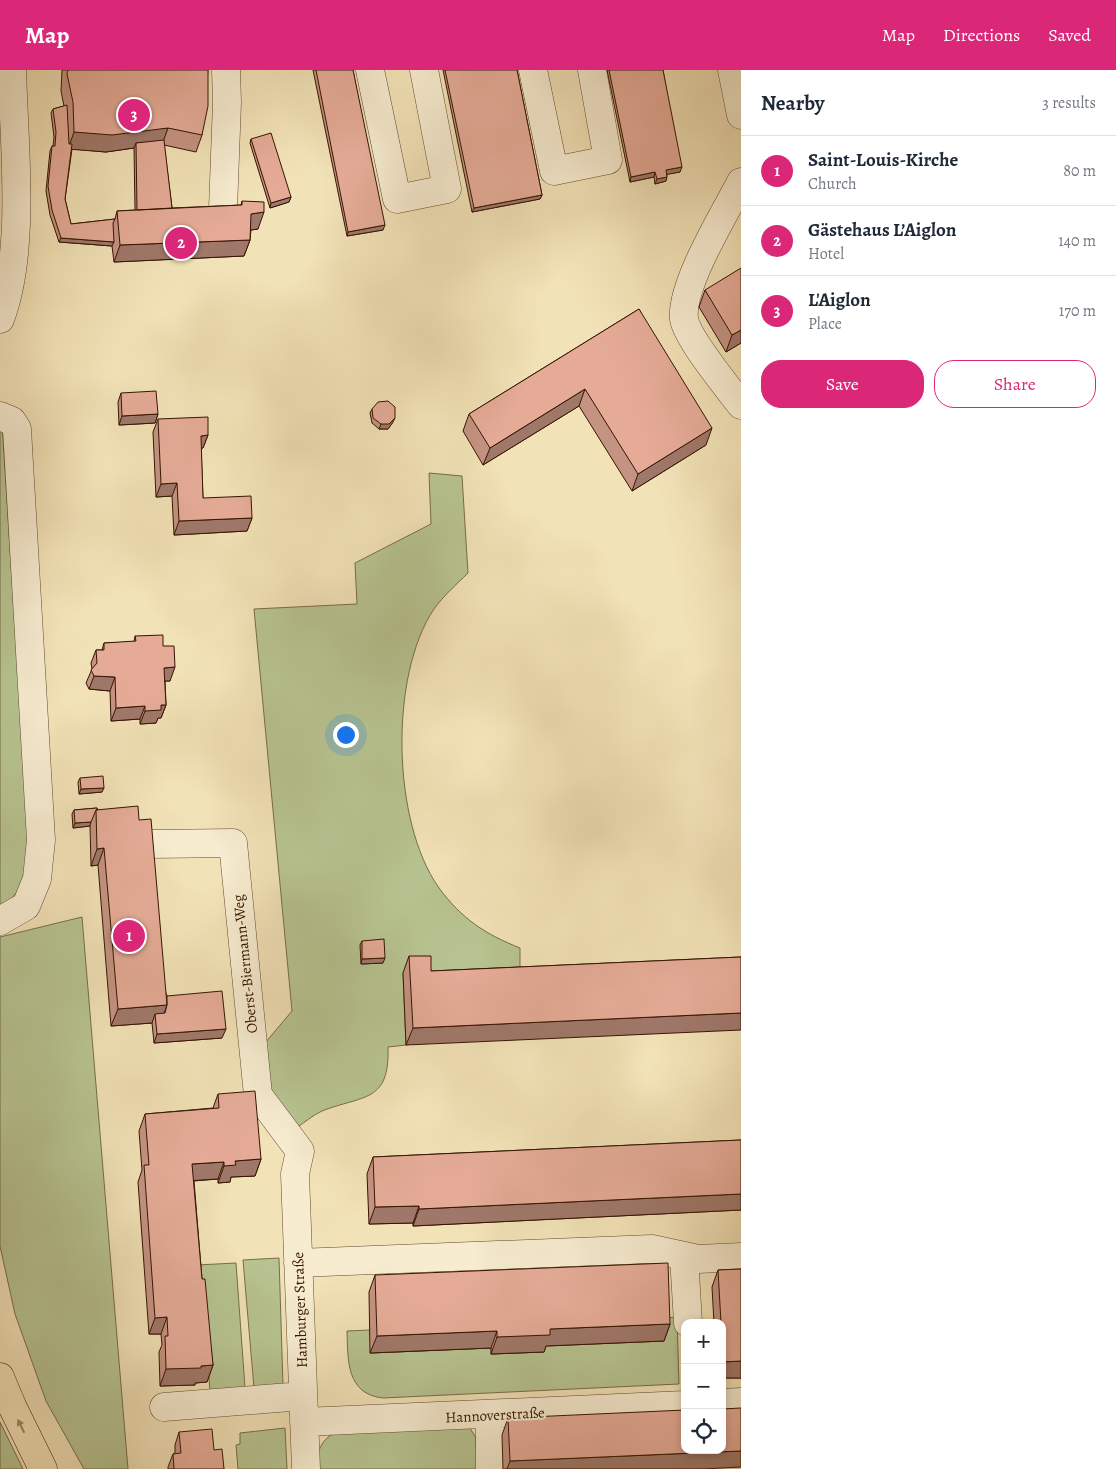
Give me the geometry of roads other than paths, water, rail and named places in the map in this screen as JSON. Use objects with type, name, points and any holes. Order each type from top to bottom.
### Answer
[{"type":"main road","points":[[0,1377],[43,1469]]},
{"type":"lane","points":[[0,319],[4,307],[16,238],[12,70]]},
{"type":"lane","points":[[223,209],[227,102],[226,70]]},
{"type":"lane","points":[[370,70],[397,199],[447,189],[424,70]]},
{"type":"lane","points":[[533,70],[554,171],[608,160],[592,70]]},
{"type":"lane","points":[[732,70],[741,115]]},
{"type":"lane","points":[[741,182],[710,241],[691,285],[684,320],[696,342],[741,405]]},
{"type":"lane","points":[[0,416],[12,421],[17,429],[41,840],[37,879],[26,906],[0,921]]},
{"type":"lane","name":"Oberst-Biermann-Weg","points":[[152,844],[233,844],[258,1096],[300,1151]]},
{"type":"lane","name":"Hamburger Straße","points":[[300,1151],[295,1174],[306,1469]]},
{"type":"lane","points":[[298,1264],[652,1249],[698,1259],[741,1257]]},
{"type":"lane","points":[[684,1256],[688,1319]]},
{"type":"lane","points":[[726,1403],[741,1402]]},
{"type":"lane","name":"Hannoverstraße","points":[[164,1407],[490,1415],[681,1405]]},
{"type":"lane","points":[[490,1415],[490,1469]]},
{"type":"place","name":"L'Aiglon","points":[[134,115]]},
{"type":"place","name":"Gästehaus L’Aiglon","points":[[181,243]]},
{"type":"place","name":"Saint-Louis-Kirche","points":[[129,936]]}]
